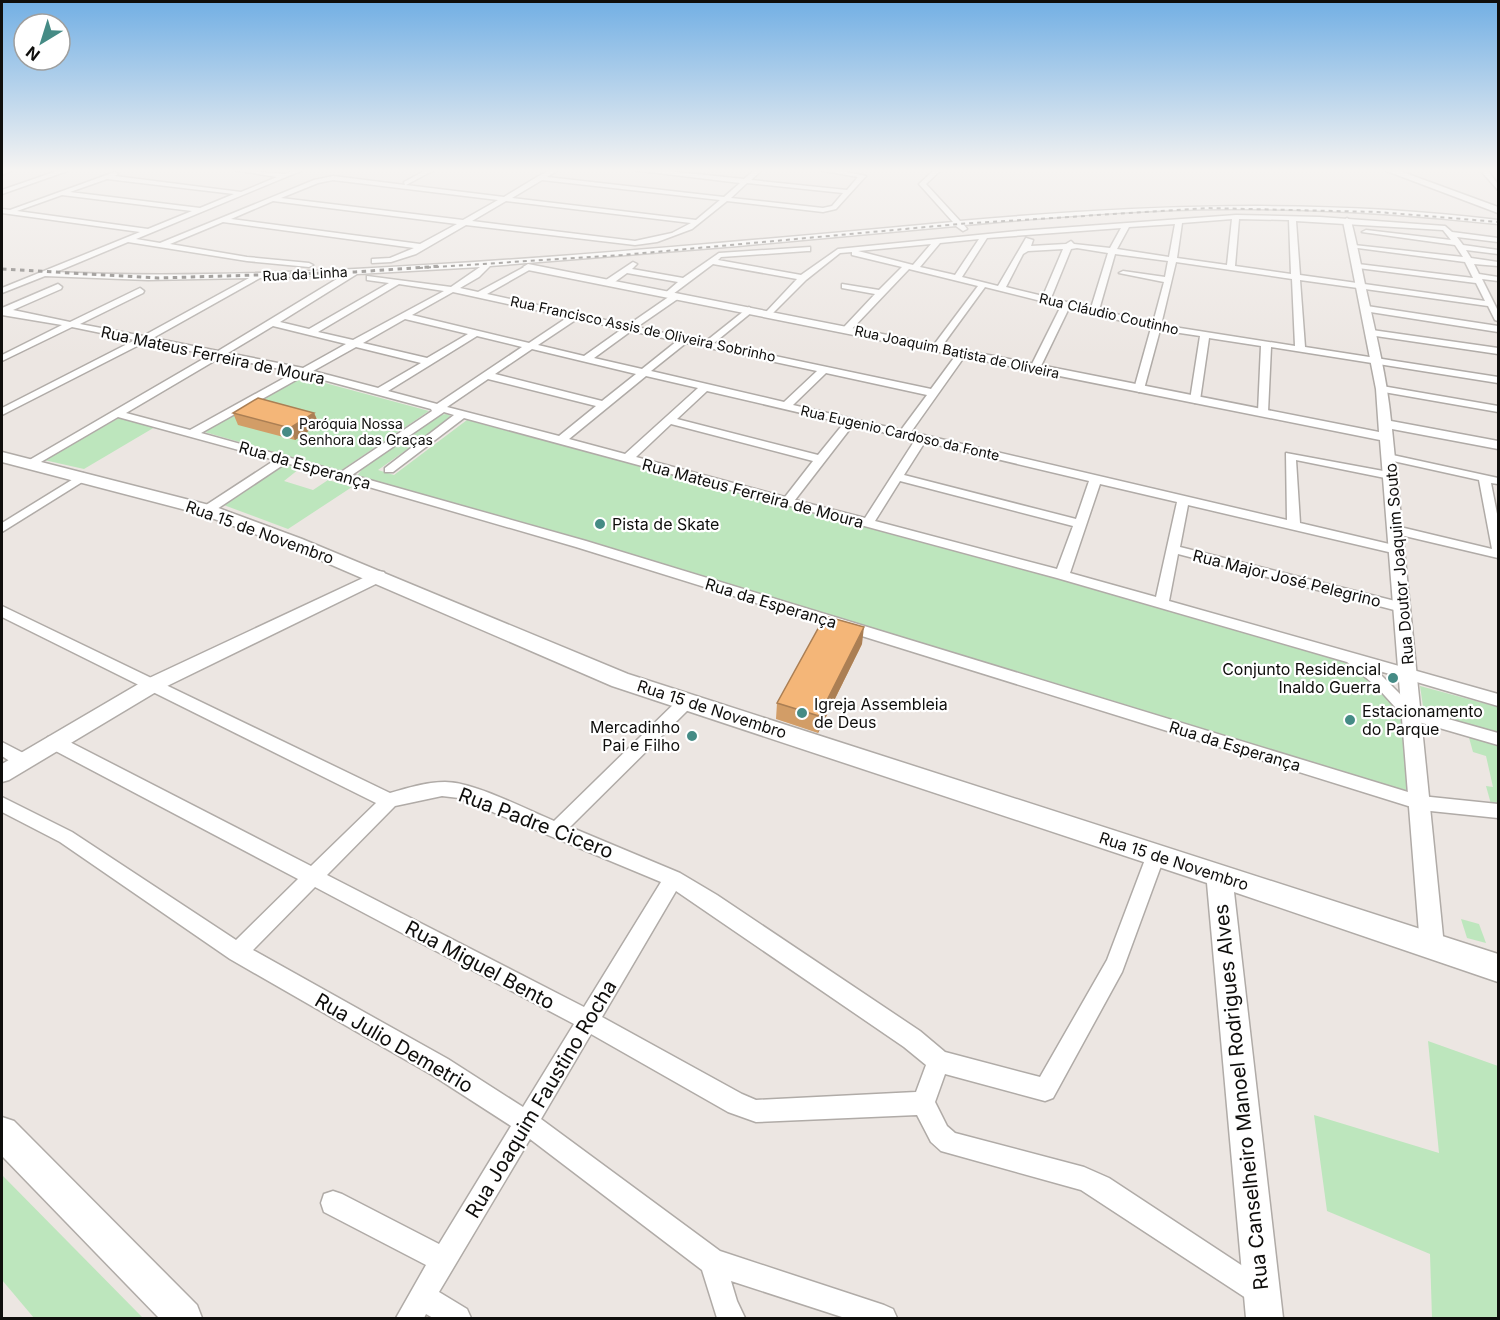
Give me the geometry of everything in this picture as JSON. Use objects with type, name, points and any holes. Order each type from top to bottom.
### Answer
[{"type":"main road","name":"Rua 15 de Novembro","points":[[2,457],[207,510],[378,576],[620,680],[1219,874],[1498,968]]},
{"type":"main road","name":"Rua Canselheiro Manoel Rodrigues Alves","points":[[1219,874],[1262,1306]]},
{"type":"main road","points":[[2,1133],[184,1318]]},
{"type":"street","points":[[2,291],[149,232]]},
{"type":"street","points":[[162,245],[194,232]]},
{"type":"street","points":[[310,232],[420,246]]},
{"type":"street","points":[[128,240],[302,265],[391,260],[404,256],[446,232]]},
{"type":"street","points":[[536,232],[635,243],[672,237],[681,232]]},
{"type":"street","name":"Rua da Linha","points":[[44,274],[137,278],[354,274],[638,255],[880,232]]},
{"type":"street","points":[[965,232],[971,238]]},
{"type":"street","points":[[1026,249],[1031,232]]},
{"type":"street","points":[[769,314],[803,278],[836,251],[1038,232]]},
{"type":"street","points":[[1046,299],[1058,275],[1066,248],[1078,232]]},
{"type":"street","points":[[1094,311],[1112,252],[1123,232]]},
{"type":"street","points":[[1139,389],[1169,280],[1177,232]]},
{"type":"street","points":[[1231,269],[1235,232]]},
{"type":"street","points":[[1293,232],[1300,350]]},
{"type":"street","name":"Rua Doutor Joaquim Souto","points":[[1350,232],[1382,389],[1421,803],[1432,946]]},
{"type":"street","points":[[1381,232],[1397,235],[1498,240]]},
{"type":"street","points":[[1398,232],[1454,239],[1498,252]]},
{"type":"street","points":[[1451,232],[1498,318]]},
{"type":"street","points":[[1397,235],[1403,252]]},
{"type":"street","points":[[958,278],[985,236]]},
{"type":"street","points":[[847,329],[881,293],[938,241]]},
{"type":"street","points":[[1001,288],[1020,253],[1026,249],[1077,246],[1493,307]]},
{"type":"street","points":[[1354,247],[1498,264]]},
{"type":"street","points":[[586,359],[672,295],[684,281],[723,254],[807,249]]},
{"type":"street","name":"Rua Cláudio Coutinho","points":[[843,250],[1157,327],[1498,380]]},
{"type":"street","points":[[609,282],[625,270],[638,255],[680,252]]},
{"type":"street","points":[[712,261],[803,278]]},
{"type":"street","points":[[193,433],[301,371],[453,289],[476,275],[487,264]]},
{"type":"street","points":[[1358,266],[1498,279]]},
{"type":"street","points":[[480,294],[528,267]]},
{"type":"street","name":"Rua Joaquim Batista de Oliveira","points":[[528,267],[1194,400],[1498,445]]},
{"type":"street","points":[[625,270],[684,281]]},
{"type":"street","points":[[1123,273],[1169,280]]},
{"type":"street","points":[[30,464],[354,274]]},
{"type":"street","name":"Rua Francisco Assis de Oliveira Sobrinho","points":[[354,274],[480,294],[934,393]]},
{"type":"street","points":[[2,412],[260,276]]},
{"type":"street","points":[[309,333],[398,281]]},
{"type":"street","points":[[936,348],[983,284]]},
{"type":"street","points":[[844,286],[881,293]]},
{"type":"street","points":[[2,311],[58,287]]},
{"type":"street","points":[[1484,290],[1498,292]]},
{"type":"street","points":[[2,358],[140,291]]},
{"type":"street","points":[[1035,368],[1066,304]]},
{"type":"street","points":[[1366,309],[1498,328]]},
{"type":"street","points":[[708,344],[749,310]]},
{"type":"street","name":"Rua Mateus Ferreira de Moura","points":[[2,311],[301,371],[438,410],[561,440],[1062,575],[1498,700]]},
{"type":"street","name":"Rua Eugenio Cardoso da Fonte","points":[[403,316],[1397,550]]},
{"type":"street","points":[[343,476],[528,346],[575,316]]},
{"type":"street","points":[[272,323],[430,362]]},
{"type":"street","points":[[1372,333],[1498,351]]},
{"type":"street","points":[[378,393],[474,334]]},
{"type":"street","points":[[1194,400],[1205,336]]},
{"type":"street","points":[[561,440],[685,339]]},
{"type":"street","points":[[1263,412],[1266,345]]},
{"type":"street","points":[[904,434],[962,353]]},
{"type":"street","points":[[786,406],[824,369]]},
{"type":"street","points":[[486,375],[604,405]]},
{"type":"street","points":[[627,459],[705,387]]},
{"type":"street","points":[[1382,389],[1498,409]]},
{"type":"street","name":"Rua da Esperança","points":[[118,414],[193,433],[591,547],[1421,803],[1498,811]]},
{"type":"street","points":[[389,470],[461,415]]},
{"type":"street","points":[[669,420],[820,459]]},
{"type":"street","points":[[787,502],[850,422]]},
{"type":"street","points":[[867,524],[922,438]]},
{"type":"street","points":[[1294,526],[1289,457],[1292,455],[1390,475]]},
{"type":"street","points":[[1388,457],[1498,481]]},
{"type":"street","points":[[207,510],[284,459]]},
{"type":"street","points":[[5,523],[83,477]]},
{"type":"street","points":[[898,477],[1080,524]]},
{"type":"street","points":[[1484,478],[1498,548]]},
{"type":"street","points":[[1062,575],[1095,479]]},
{"type":"street","points":[[1161,604],[1183,500]]},
{"type":"street","points":[[1396,530],[1498,554]]},
{"type":"street","name":"Rua Major José Pelegrino","points":[[1173,549],[1402,607]]},
{"type":"street","points":[[2,774],[154,684],[378,576]]},
{"type":"street","points":[[3,613],[154,684],[389,801],[237,952]]},
{"type":"street","points":[[1344,655],[1381,682],[1411,714],[1498,739]]},
{"type":"street","points":[[556,830],[686,702]]},
{"type":"street","name":"Rua Miguel Bento","points":[[54,742],[587,1020],[736,1104],[756,1111],[923,1103]]},
{"type":"street","points":[[2,748],[23,761]]},
{"type":"street","name":"Rua Padre Cicero","points":[[389,801],[430,790],[454,790],[634,861],[673,879],[912,1039],[939,1061]]},
{"type":"street","name":"Rua Julio Demetrio","points":[[2,804],[66,837],[237,952],[440,1067],[527,1123],[714,1262],[884,1318]]},
{"type":"street","points":[[1156,855],[1115,965],[1045,1090],[939,1061],[923,1103],[939,1134],[949,1143],[1084,1179],[1100,1187],[1262,1306]]},
{"type":"street","name":"Rua Joaquim Faustino Rocha","points":[[415,1308],[673,879]]},
{"type":"street","points":[[333,1203],[444,1260]]},
{"type":"street","points":[[714,1262],[725,1306],[732,1318]]},
{"type":"street","points":[[415,1308],[458,1318]]},
{"type":"green space","points":[[299,376],[429,411],[340,471],[201,431]]},
{"type":"green space","points":[[441,415],[451,416],[450,419],[378,470],[394,475],[467,420],[1049,575],[1331,657],[1348,664],[1377,683],[1404,716],[1411,797],[1120,703],[357,476],[362,469]]},
{"type":"green space","points":[[119,418],[155,427],[84,469],[44,460]]},
{"type":"green space","points":[[282,464],[299,469],[284,481],[313,490],[328,480],[352,487],[288,529],[221,504]]},
{"type":"green space","points":[[1420,686],[1498,707],[1498,734],[1424,713]]},
{"type":"green space","points":[[1468,734],[1498,742],[1498,805],[1491,804],[1486,786],[1493,787],[1486,756],[1473,752]]},
{"type":"green space","points":[[1461,919],[1479,924],[1486,943],[1467,938]]},
{"type":"green space","points":[[1428,1041],[1498,1066],[1498,1318],[1432,1318],[1430,1254],[1327,1211],[1314,1115],[1439,1153]]},
{"type":"green space","points":[[2,1175],[143,1318],[34,1318],[2,1280]]},
{"type":"building","points":[[258,398],[314,413],[290,428],[233,413]]},
{"type":"building","name":"Igreja Assembleia de Deus","points":[[825,616],[864,627],[819,716],[777,703]]},
{"type":"railway","points":[[419,268],[622,255],[876,232]]},
{"type":"railway","points":[[2,269],[158,278],[355,272],[442,266]]},
{"type":"place","name":"Paróquia Nossa Senhora das Graças","points":[[287,432]]},
{"type":"place","name":"Pista de Skate","points":[[600,524]]},
{"type":"place","name":"Conjunto Residencial Inaldo Guerra","points":[[1393,678]]},
{"type":"place","name":"Igreja Assembleia de Deus","points":[[802,713]]},
{"type":"place","name":"Estacionamento do Parque","points":[[1350,720]]},
{"type":"place","name":"Mercadinho Pai e Filho","points":[[692,736]]}]
